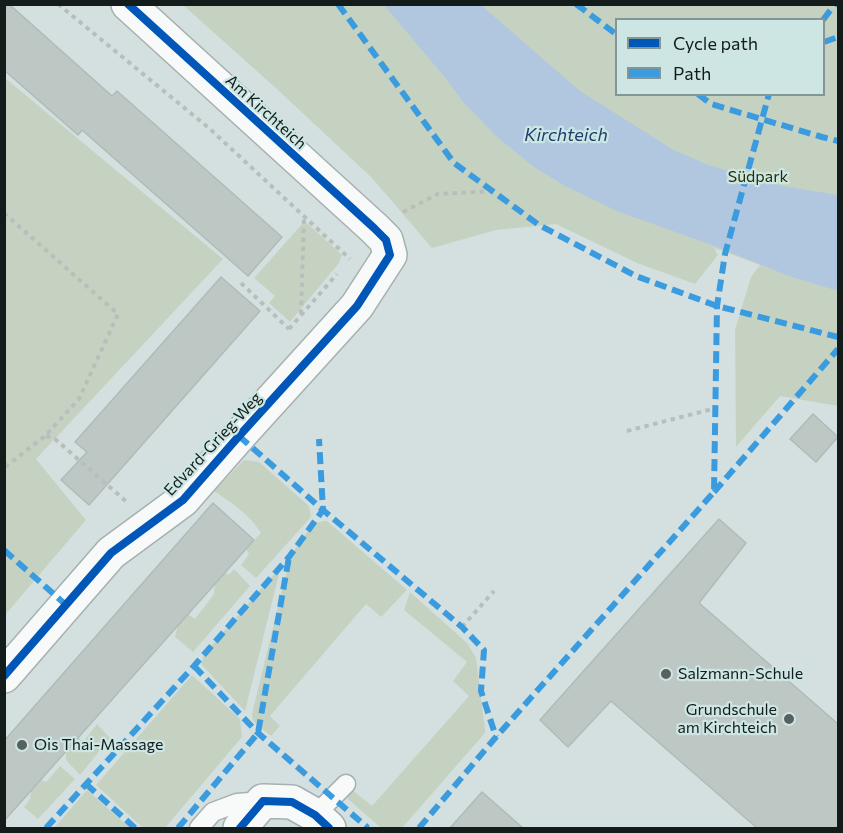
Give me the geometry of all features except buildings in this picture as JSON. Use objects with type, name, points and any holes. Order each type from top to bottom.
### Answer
[{"type":"street","name":"Am Kirchteich","points":[[128,4],[386,240]]},
{"type":"street","name":"Edvard-Grieg-Weg","points":[[4,676],[111,553],[183,500],[357,306],[390,255],[386,240]]},
{"type":"street","points":[[240,828],[263,801],[292,802],[322,822]]},
{"type":"lane","points":[[322,822],[346,784]]},
{"type":"lane","points":[[199,828],[213,812],[237,803],[263,801]]},
{"type":"path","points":[[58,4],[210,129],[350,259]]},
{"type":"path","points":[[404,211],[438,194],[493,191]]},
{"type":"path","points":[[4,213],[118,314],[79,399],[45,436],[4,468]]},
{"type":"path","points":[[301,315],[304,217]]},
{"type":"path","points":[[282,338],[343,267]]},
{"type":"path","points":[[241,283],[290,329]]},
{"type":"path","points":[[627,431],[716,408]]},
{"type":"path","points":[[45,436],[55,439],[151,523]]},
{"type":"path","points":[[462,627],[494,591]]},
{"type":"green space","name":"Südpark","points":[[183,5],[838,5],[838,406],[780,396],[736,447],[735,330],[751,277],[760,265],[714,248],[718,255],[695,284],[637,263],[556,224],[496,230],[432,248],[372,178]]},
{"type":"green space","points":[[5,78],[223,259],[36,459],[86,520],[5,615]]},
{"type":"green space","points":[[303,223],[308,224],[342,255],[339,263],[290,322],[269,303],[275,296],[254,278]]},
{"type":"green space","points":[[244,460],[259,462],[309,506],[311,517],[256,578],[241,565],[249,554],[246,549],[261,533],[246,515],[214,491]]},
{"type":"green space","points":[[327,521],[407,590],[381,617],[366,604],[270,716],[280,726],[271,736],[253,721],[252,714],[292,553],[312,525]]},
{"type":"green space","points":[[281,566],[245,711],[201,664],[204,654]]},
{"type":"green space","points":[[234,569],[250,586],[193,652],[175,637],[178,625],[188,614],[195,619],[214,594],[215,584],[225,573],[229,575]]},
{"type":"green space","points":[[410,592],[467,643],[476,658],[485,733],[402,828],[381,828],[348,799],[351,789],[372,806],[469,696],[453,681],[467,662],[404,610]]},
{"type":"green space","points":[[192,675],[240,719],[242,737],[165,828],[143,828],[96,785]]},
{"type":"green space","points":[[97,724],[110,738],[80,775],[66,760],[66,752],[78,738],[84,741]]},
{"type":"green space","points":[[60,766],[75,779],[38,819],[24,807],[30,799],[31,791],[41,780],[46,782]]},
{"type":"green space","points":[[87,790],[130,828],[54,828]]},
{"type":"water","name":"Kirchteich","points":[[384,5],[481,5],[580,91],[672,149],[708,165],[782,186],[838,195],[838,291],[789,276],[712,245],[619,212],[565,186],[534,167],[496,136],[464,103]]},
{"type":"marked path","points":[[338,4],[454,163],[539,225],[636,276],[717,306],[838,337]]},
{"type":"marked path","points":[[576,4],[615,33]]},
{"type":"marked path","points":[[824,18],[835,4]]},
{"type":"marked path","points":[[825,42],[838,37]]},
{"type":"marked path","points":[[701,96],[711,104],[838,141]]},
{"type":"marked path","points":[[419,828],[496,737],[714,492],[717,306],[725,254],[768,96]]},
{"type":"marked path","points":[[714,492],[838,349]]},
{"type":"marked path","points":[[239,436],[462,627],[484,650],[481,691],[496,737]]},
{"type":"marked path","points":[[46,828],[194,666],[289,557],[323,510],[319,439]]},
{"type":"marked path","points":[[4,550],[66,605]]},
{"type":"marked path","points":[[178,828],[258,733],[289,557]]},
{"type":"marked path","points":[[194,666],[258,733],[368,828]]},
{"type":"marked path","points":[[86,784],[135,828]]},
{"type":"cycle path","points":[[4,676],[111,553],[183,500],[357,306],[390,255],[386,240],[374,228],[128,4]]},
{"type":"cycle path","points":[[240,828],[263,801],[292,802],[315,815],[329,828]]},
{"type":"place","name":"Salzmann-Schule","points":[[666,674]]},
{"type":"place","name":"Grundschule am Kirchteich","points":[[789,719]]},
{"type":"place","name":"Ois Thai-Massage","points":[[22,745]]}]
